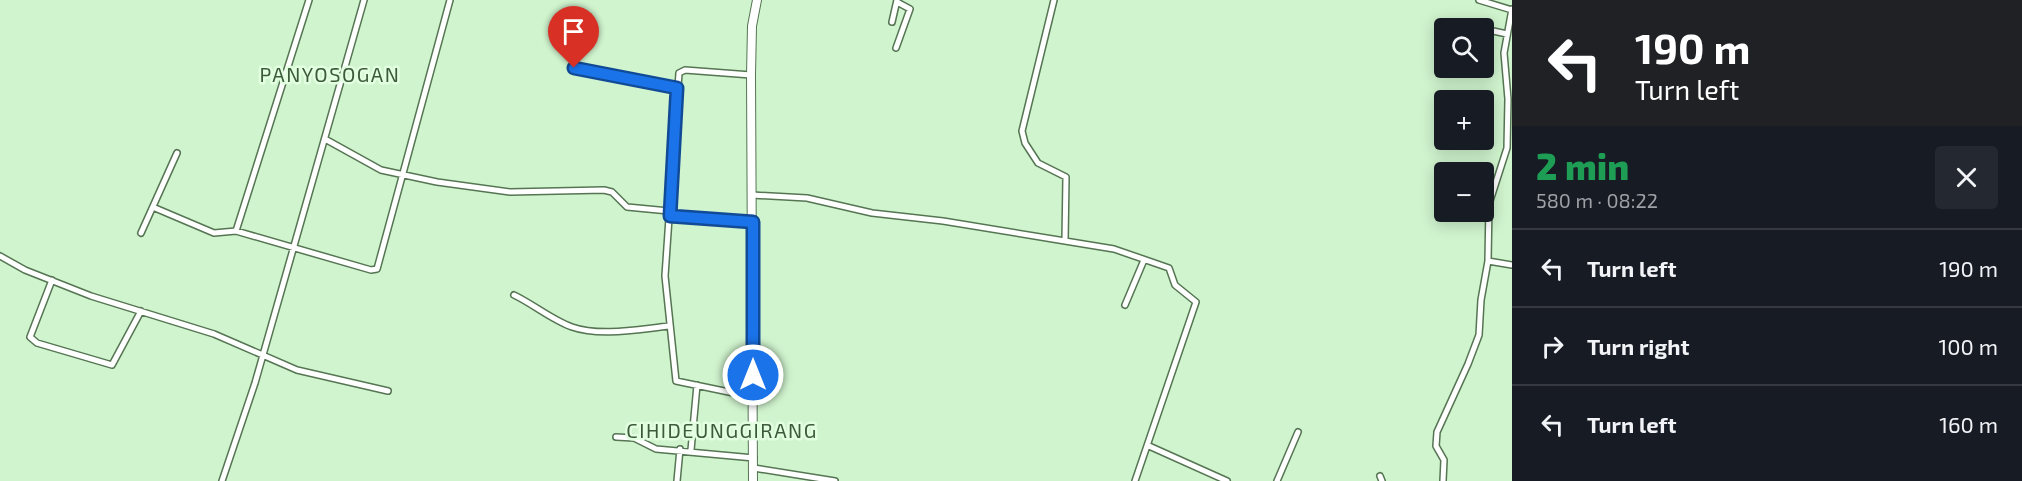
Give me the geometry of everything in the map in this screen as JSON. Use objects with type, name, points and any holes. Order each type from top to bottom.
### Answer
[{"type":"main road","points":[[753,481],[751,75],[752,26],[757,0]]},
{"type":"street","points":[[236,231],[309,0]]},
{"type":"street","points":[[222,481],[294,249],[364,0]]},
{"type":"street","points":[[155,208],[214,233],[236,231],[371,270],[377,268],[400,175],[450,0]]},
{"type":"street","points":[[1054,0],[1022,131],[1025,143],[1038,163],[1066,177],[1065,241]]},
{"type":"street","points":[[1443,481],[1444,460],[1437,446],[1437,432],[1477,341],[1488,261],[1489,204],[1507,148],[1508,99],[1504,53],[1512,10],[1479,0]]},
{"type":"street","points":[[892,22],[897,1],[910,9],[896,48]]},
{"type":"street","points":[[1494,31],[1508,34]]},
{"type":"street","points":[[574,68],[677,88]]},
{"type":"street","points":[[751,75],[685,70],[679,73],[665,276],[676,381],[753,397]]},
{"type":"street","points":[[325,139],[355,153],[372,166],[400,175],[510,192],[604,190],[612,192],[630,208],[753,222]]},
{"type":"street","points":[[141,233],[155,208],[177,153]]},
{"type":"street","points":[[752,195],[807,198],[872,213],[943,221],[1114,249],[1169,268],[1175,285],[1196,302],[1149,446],[1135,481]]},
{"type":"street","points":[[0,256],[51,280],[214,334],[297,370],[388,391]]},
{"type":"street","points":[[1125,305],[1144,260]]},
{"type":"street","points":[[1488,261],[1512,265]]},
{"type":"street","points":[[51,280],[30,337],[37,343],[112,365],[141,311]]},
{"type":"street","points":[[514,295],[564,323],[580,329],[608,331],[670,326]]},
{"type":"street","points":[[691,450],[697,385]]},
{"type":"street","points":[[1277,481],[1298,432]]},
{"type":"street","points":[[616,437],[634,438],[656,449],[691,450],[754,458]]},
{"type":"street","points":[[1149,446],[1227,481]]},
{"type":"street","points":[[677,481],[680,449]]},
{"type":"street","points":[[754,468],[836,481]]},
{"type":"district","name":"PANYOSOGAN","points":[[330,74]]},
{"type":"district","name":"CIHIDEUNGGIRANG","points":[[722,430]]},
{"type":"route","points":[[574,68],[584,68],[677,88],[670,216],[753,222],[753,375]]}]
